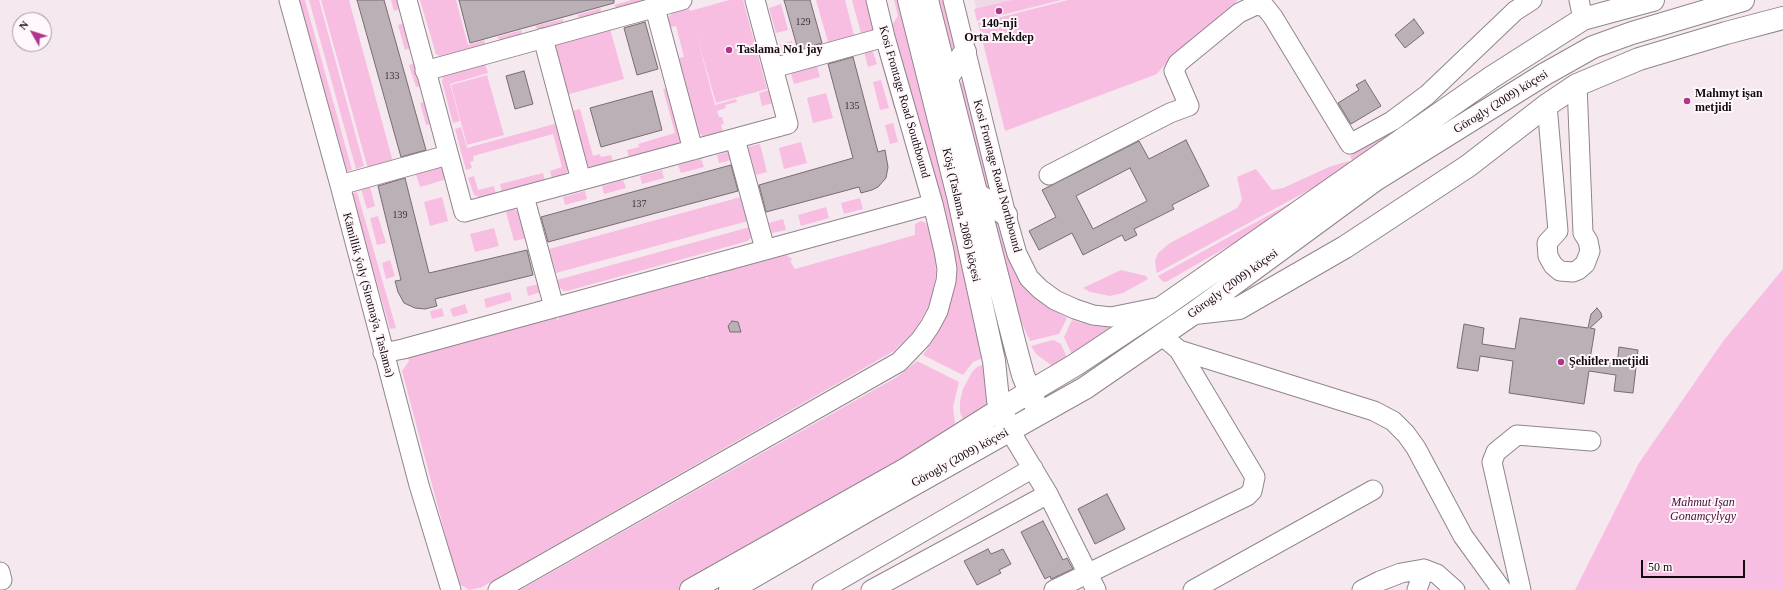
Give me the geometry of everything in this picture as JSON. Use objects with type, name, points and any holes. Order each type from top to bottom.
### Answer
[{"type":"main road","name":"Köşi (Taslama, 2086) köçesi","points":[[909,0],[958,196],[994,361],[998,400],[1010,431]]},
{"type":"main road","name":"Köşi (Taslama, 2086) köçesi","points":[[928,0],[1016,349],[1023,375],[1039,413]]},
{"type":"main road","name":"Görogly (2009) köçesi","points":[[691,590],[906,469],[1001,409],[1031,393],[1075,366],[1164,306],[1492,77],[1581,10],[1653,0]]},
{"type":"main road","name":"Görogly (2009) köçesi","points":[[730,590],[868,510],[1085,388],[1194,313],[1375,180],[1545,74],[1593,47],[1632,33],[1743,0]]},
{"type":"main road","points":[[1194,313],[1239,308],[1345,247],[1468,166],[1547,105],[1576,85],[1639,59],[1783,18]]},
{"type":"main road","points":[[947,78],[965,52]]},
{"type":"main road","points":[[976,193],[1006,215]]},
{"type":"street","name":"Kämillik ýoly (Sirotnaýa, Taslama)","points":[[288,0],[340,185],[419,485],[451,590]]},
{"type":"street","points":[[406,0],[464,212],[788,124],[755,0]]},
{"type":"street","points":[[425,71],[682,0]]},
{"type":"street","name":"Kosi Frontage Road Southbound","points":[[498,590],[899,362],[921,339],[930,326],[938,311],[946,281],[947,269],[934,204],[885,37],[876,0]]},
{"type":"street","points":[[1049,175],[1170,113],[1188,106],[1174,71],[1178,63],[1239,13],[1256,5],[1265,7],[1273,17],[1350,144],[1392,121],[1427,95],[1515,11],[1532,0]]},
{"type":"street","name":"Kosi Frontage Road Northbound","points":[[958,1],[965,52],[1006,215],[1017,254],[1029,278],[1040,289],[1055,300],[1093,315],[1111,316],[1164,306]]},
{"type":"street","points":[[655,8],[693,150]]},
{"type":"street","points":[[773,68],[885,37]]},
{"type":"street","points":[[543,38],[581,180]]},
{"type":"street","points":[[1547,105],[1558,231],[1547,243],[1548,256],[1553,265],[1560,271],[1573,272],[1585,264],[1590,251],[1588,241],[1583,233],[1576,85]]},
{"type":"street","points":[[735,139],[765,249]]},
{"type":"street","points":[[340,185],[448,155]]},
{"type":"street","points":[[524,196],[554,307]]},
{"type":"street","points":[[383,353],[403,349],[934,204]]},
{"type":"street","points":[[1054,590],[1247,496],[1252,491],[1255,484],[1255,477],[1179,350],[1161,335]]},
{"type":"street","points":[[1179,350],[1374,411],[1393,421],[1406,434],[1416,448],[1463,536],[1502,590]]},
{"type":"street","points":[[1010,431],[1048,494],[1096,590]]},
{"type":"street","points":[[1521,590],[1492,462],[1496,452],[1517,435],[1591,441]]},
{"type":"street","points":[[822,590],[1032,468]]},
{"type":"street","points":[[1194,590],[1373,490]]},
{"type":"street","points":[[871,590],[1048,494]]},
{"type":"street","points":[[1417,590],[1424,569]]},
{"type":"street","points":[[1362,590],[1380,581],[1402,573],[1424,569],[1437,574],[1450,588]]},
{"type":"shaded area","name":"140-nji Orta Mekdep","points":[[974,0],[1063,0],[980,21]]},
{"type":"green space","points":[[299,0],[305,0],[352,170],[347,171]]},
{"type":"green space","points":[[309,0],[319,0],[364,166],[356,169]]},
{"type":"green space","points":[[321,0],[349,0],[393,162],[368,169]]},
{"type":"green space","points":[[391,0],[400,0],[402,8],[394,11]]},
{"type":"green space","points":[[420,0],[456,0],[468,45],[484,40],[485,44],[440,56],[436,54]]},
{"type":"green space","points":[[631,0],[642,0],[641,2],[618,9],[614,5]]},
{"type":"green space","name":"Taslama No1 jay","points":[[729,0],[743,0],[767,89],[716,103],[697,37],[715,105],[736,99],[737,102],[725,105],[726,108],[717,111],[719,117],[722,117],[724,124],[721,125],[723,132],[703,137],[699,132],[679,58],[684,57],[676,26],[670,27],[668,17],[673,13],[689,8],[690,11]]},
{"type":"green space","points":[[816,0],[845,0],[854,35],[828,42]]},
{"type":"green space","points":[[852,0],[867,0],[875,29],[861,33]]},
{"type":"green space","points":[[894,0],[899,0],[986,357],[973,362],[963,375],[923,355],[937,334],[952,298],[954,250],[893,28],[893,23],[898,16]]},
{"type":"green space","points":[[938,0],[945,0],[955,39],[953,57]]},
{"type":"green space","name":"140-nji Orta Mekdep","points":[[1012,0],[1060,0],[977,21],[974,9]]},
{"type":"green space","points":[[1068,0],[1238,0],[1172,56],[1157,74],[1005,131],[978,23]]},
{"type":"green space","points":[[781,4],[788,30],[776,33],[769,8]]},
{"type":"green space","points":[[601,8],[600,14],[580,19],[577,15]]},
{"type":"green space","points":[[563,19],[563,24],[539,31],[535,26]]},
{"type":"green space","points":[[406,23],[413,47],[405,50],[398,25]]},
{"type":"green space","points":[[609,25],[624,79],[566,95],[554,48],[556,44]]},
{"type":"green space","points":[[522,30],[521,35],[501,41],[497,37]]},
{"type":"green space","points":[[792,41],[795,53],[783,56],[779,45]]},
{"type":"green space","points":[[877,47],[879,47],[900,108],[894,109]]},
{"type":"green space","points":[[762,49],[777,102],[762,106],[759,93],[769,90],[758,50]]},
{"type":"green space","points":[[872,49],[877,64],[868,67],[864,51]]},
{"type":"green space","points":[[417,63],[423,85],[416,87],[409,65]]},
{"type":"green space","points":[[485,64],[488,73],[450,84],[460,121],[453,123],[442,82],[443,77]]},
{"type":"green space","points":[[817,66],[820,77],[794,84],[791,73]]},
{"type":"green space","points":[[487,75],[504,135],[467,145],[451,85]]},
{"type":"green space","points":[[964,78],[991,189],[989,190],[981,178],[960,89],[962,79]]},
{"type":"green space","points":[[881,80],[889,108],[880,110],[873,82]]},
{"type":"green space","points":[[670,88],[682,144],[630,160],[627,150],[639,147],[638,144],[675,133],[663,89]]},
{"type":"green space","points":[[826,93],[833,118],[813,123],[807,98]]},
{"type":"green space","points":[[428,101],[434,123],[426,125],[420,103]]},
{"type":"green space","points":[[1431,102],[1439,112],[1326,190],[1166,282],[1163,282],[1158,276],[1356,167],[1350,156]]},
{"type":"green space","points":[[580,109],[593,156],[600,154],[601,157],[611,155],[614,165],[590,169],[588,166],[572,111]]},
{"type":"green space","points":[[558,123],[570,169],[564,175],[552,179],[550,171],[562,167],[553,134],[473,156],[474,161],[470,162],[472,168],[466,170],[455,129],[461,127],[467,148]]},
{"type":"green space","points":[[893,123],[898,142],[890,144],[885,125]]},
{"type":"green space","points":[[801,142],[807,163],[784,169],[779,148]]},
{"type":"green space","points":[[760,144],[767,172],[756,175],[748,147]]},
{"type":"green space","points":[[729,151],[731,160],[719,163],[717,155]]},
{"type":"green space","points":[[701,159],[704,167],[681,173],[678,165]]},
{"type":"green space","points":[[1349,161],[1353,166],[1157,273],[1155,261],[1158,253],[1170,243],[1237,208],[1242,200],[1237,177],[1256,169],[1272,190],[1283,188],[1329,167]]},
{"type":"green space","points":[[444,166],[447,179],[420,187],[416,174]]},
{"type":"green space","points":[[662,170],[664,178],[642,184],[640,176]]},
{"type":"green space","points":[[543,173],[545,181],[502,192],[500,184]]},
{"type":"green space","points":[[474,176],[478,190],[494,186],[496,194],[481,198],[474,195],[468,178]]},
{"type":"green space","points":[[623,180],[626,188],[604,194],[602,186]]},
{"type":"green space","points":[[370,187],[375,206],[367,209],[361,189]]},
{"type":"green space","points":[[585,191],[587,199],[565,205],[563,197]]},
{"type":"green space","points":[[357,192],[396,328],[390,329],[352,194]]},
{"type":"green space","points":[[442,197],[448,221],[430,226],[424,202]]},
{"type":"green space","points":[[741,197],[748,221],[556,273],[549,249]]},
{"type":"green space","points":[[860,198],[863,209],[844,214],[841,203]]},
{"type":"green space","points":[[826,207],[829,218],[801,226],[798,215]]},
{"type":"green space","points":[[514,209],[519,212],[527,238],[514,241],[506,212]]},
{"type":"green space","points":[[378,216],[386,243],[377,245],[370,218]]},
{"type":"green space","points":[[992,216],[999,226],[1011,259],[1049,307],[1067,318],[1059,334],[1030,341],[1018,315]]},
{"type":"green space","points":[[783,219],[786,230],[772,233],[769,223]]},
{"type":"green space","points":[[921,221],[926,223],[935,247],[936,273],[933,293],[929,305],[915,330],[894,351],[482,587],[469,590],[458,583],[402,371],[409,361],[408,357],[556,317],[557,320],[559,317],[706,277],[708,279],[708,276],[786,255],[791,258],[792,260],[790,261],[795,269],[915,235],[915,224]]},
{"type":"green space","points":[[750,227],[752,236],[748,241],[567,291],[564,291],[559,287],[557,280]]},
{"type":"green space","points":[[494,228],[499,246],[475,252],[470,234]]},
{"type":"green space","points":[[390,260],[395,276],[386,279],[382,263]]},
{"type":"green space","name":"Mahmut Işan Gonamçylygy","points":[[1783,269],[1783,590],[1575,590],[1639,463],[1724,340]]},
{"type":"green space","points":[[1121,270],[1146,276],[1148,279],[1123,293],[1110,296],[1090,292],[1083,288]]},
{"type":"green space","points":[[539,284],[541,292],[528,296],[526,287]]},
{"type":"green space","points":[[510,292],[512,300],[486,308],[484,299]]},
{"type":"green space","points":[[465,304],[468,313],[453,317],[450,309]]},
{"type":"green space","points":[[442,308],[444,316],[432,319],[430,311]]},
{"type":"green space","points":[[1072,320],[1093,326],[1121,326],[1076,364],[1064,337]]},
{"type":"green space","points":[[1053,340],[1061,344],[1070,365],[1057,367],[1051,365],[1036,354],[1031,346]]},
{"type":"green space","points":[[917,361],[959,382],[953,407],[955,423],[958,431],[681,590],[520,590],[897,377]]},
{"type":"green space","points":[[987,363],[989,395],[982,413],[966,427],[960,412],[960,401],[963,389],[972,372],[977,367]]},
{"type":"building","points":[[357,0],[384,0],[426,150],[401,157]]},
{"type":"building","points":[[459,0],[614,0],[614,3],[470,43]]},
{"type":"building","points":[[784,0],[810,0],[822,43],[798,50]]},
{"type":"building","points":[[1414,19],[1424,33],[1405,48],[1395,35]]},
{"type":"building","points":[[645,22],[658,69],[637,75],[624,28]]},
{"type":"building","points":[[853,57],[878,152],[885,150],[888,167],[886,178],[878,187],[872,190],[861,193],[859,187],[766,212],[759,185],[853,158],[828,64]]},
{"type":"building","points":[[524,71],[533,104],[515,109],[506,76]]},
{"type":"building","points":[[1365,80],[1381,106],[1351,124],[1338,103],[1359,90],[1356,85]]},
{"type":"building","points":[[652,91],[662,130],[601,147],[590,108]]},
{"type":"building","points":[[1186,140],[1209,186],[1172,205],[1174,209],[1134,229],[1137,235],[1125,241],[1122,235],[1083,255],[1072,233],[1039,250],[1029,231],[1056,217],[1042,190],[1139,141],[1149,159]],"holes":[[[1130,168],[1147,201],[1093,229],[1076,196]]]},
{"type":"building","points":[[731,165],[738,191],[548,242],[541,217]]},
{"type":"building","points":[[405,178],[429,273],[527,250],[533,275],[435,299],[437,306],[425,309],[415,308],[404,303],[398,292],[395,281],[401,280],[378,186]]},
{"type":"building","name":"Şehitler metjidi","points":[[1597,308],[1602,317],[1590,328],[1595,329],[1590,359],[1617,364],[1619,347],[1638,350],[1633,393],[1614,391],[1616,375],[1589,371],[1584,404],[1509,393],[1513,361],[1480,356],[1478,371],[1457,368],[1464,324],[1484,328],[1482,344],[1515,349],[1520,318],[1588,328],[1591,314]]},
{"type":"building","points":[[732,321],[738,322],[741,332],[730,332],[728,326]]},
{"type":"building","points":[[1107,494],[1125,529],[1095,544],[1078,509]]},
{"type":"building","points":[[1043,521],[1063,560],[1067,558],[1073,569],[1051,579],[1050,576],[1045,579],[1021,532]]},
{"type":"building","points":[[988,549],[991,554],[1003,549],[1011,564],[999,570],[1001,573],[977,585],[964,561]]},
{"type":"place","name":"140-nji Orta Mekdep","points":[[999,11]]},
{"type":"place","name":"Taslama No1 jay","points":[[729,50]]},
{"type":"place","name":"Mahmyt işan metjidi","points":[[1687,101]]},
{"type":"place","name":"Şehitler metjidi","points":[[1561,362]]}]
